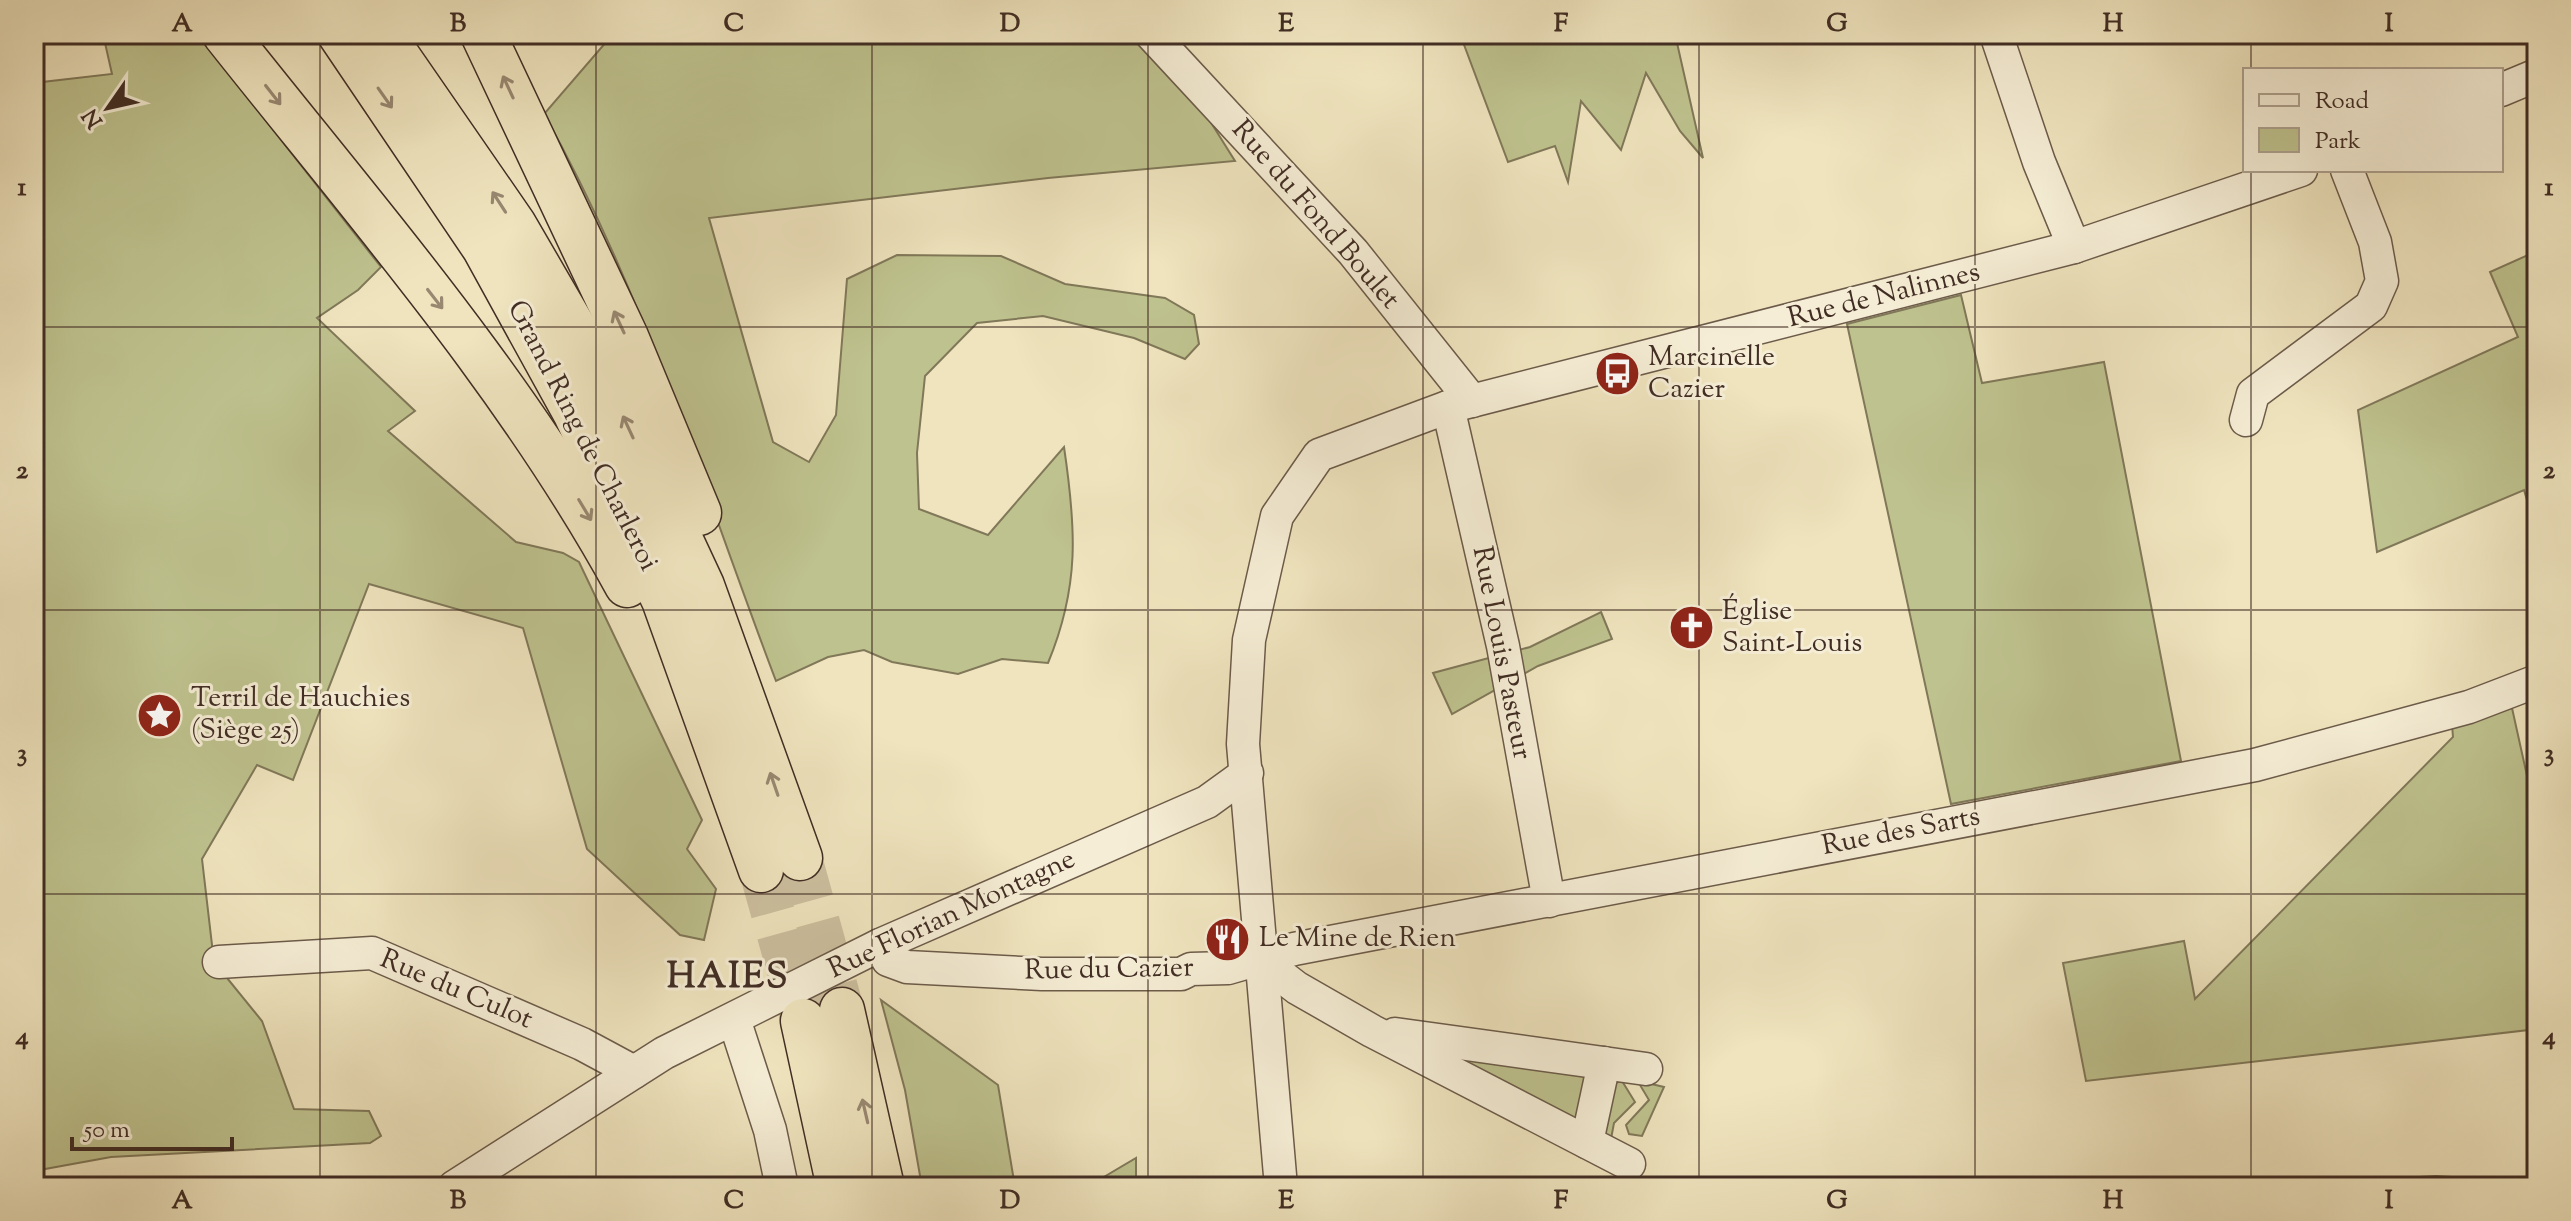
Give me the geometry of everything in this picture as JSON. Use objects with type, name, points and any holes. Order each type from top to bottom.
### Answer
[{"type":"highway","points":[[225,34],[514,401],[586,510],[644,618],[695,742],[726,772]]},
{"type":"highway","name":"Grand Ring de Charleroi","points":[[340,34],[484,247],[576,414],[664,600],[726,772],[781,864],[747,705],[702,586],[615,399],[514,225],[382,34]]},
{"type":"highway","points":[[483,34],[626,337],[740,616],[762,672],[747,705]]},
{"type":"highway","points":[[839,1187],[822,1016],[882,1187]]},
{"type":"street","name":"Rue du Fond Boulet","points":[[1151,34],[1353,252],[1460,404]]},
{"type":"street","points":[[1996,34],[2039,162],[2074,247]]},
{"type":"street","points":[[2503,89],[2537,75]]},
{"type":"street","name":"Rue de Nalinnes","points":[[1281,1187],[1258,958],[1243,744],[1249,640],[1277,516],[1319,455],[1460,404],[2074,247],[2295,172]]},
{"type":"street","points":[[2246,420],[2253,394],[2371,306],[2382,281],[2375,242],[2348,172]]},
{"type":"street","name":"Rue Louis Pasteur","points":[[1460,404],[1549,901]]},
{"type":"street","name":"Rue des Sarts","points":[[1258,958],[2255,765],[2469,707],[2537,681]]},
{"type":"street","name":"Rue Florian Montagne","points":[[461,1185],[664,1053],[880,945],[1207,802],[1247,773]]},
{"type":"street","name":"Rue du Cazier","points":[[880,945],[888,960],[905,967],[1042,974],[1181,974],[1191,969],[1228,968],[1258,958]]},
{"type":"street","name":"Rue du Culot","points":[[219,962],[372,953],[582,1044],[634,1072]]},
{"type":"street","points":[[1258,958],[1297,988],[1372,1031],[1629,1164]]},
{"type":"street","points":[[734,1019],[770,1130],[782,1187]]},
{"type":"street","points":[[1372,1031],[1646,1069]]},
{"type":"street","points":[[1587,1142],[1604,1063]]},
{"type":"green space","points":[[103,34],[198,34],[381,267],[358,290],[317,318],[415,411],[388,431],[516,542],[563,553],[579,562],[702,820],[687,849],[716,889],[704,940],[680,935],[587,849],[523,628],[369,584],[293,780],[257,765],[202,859],[214,962],[262,1021],[294,1109],[369,1111],[381,1136],[370,1143],[111,1157],[34,1171],[34,83],[112,74]]},
{"type":"green space","points":[[613,34],[1139,34],[1200,105],[1235,161],[1048,178],[709,218],[773,442],[809,462],[836,415],[847,279],[897,255],[1001,256],[1065,284],[1165,298],[1194,315],[1199,344],[1185,359],[1134,338],[1043,316],[977,323],[925,376],[917,453],[919,509],[988,535],[1064,447],[1073,531],[1072,556],[1066,608],[1048,663],[1002,659],[958,674],[892,662],[864,650],[828,657],[776,681],[643,322],[580,182],[544,114]]},
{"type":"green space","points":[[1460,34],[1675,34],[1703,158],[1680,131],[1646,73],[1621,150],[1581,101],[1568,182],[1555,146],[1508,162]]},
{"type":"green space","points":[[2537,251],[2537,534],[2524,490],[2377,552],[2358,410],[2518,337],[2490,272]]},
{"type":"green space","points":[[1961,295],[1982,383],[2104,362],[2181,761],[1951,804],[1847,324]]},
{"type":"green space","points":[[1601,612],[1612,639],[1538,666],[1452,714],[1433,673],[1530,647]]},
{"type":"green space","points":[[2512,708],[2537,821],[2537,1029],[2086,1081],[2063,963],[2184,941],[2195,999],[2453,737],[2452,725]]},
{"type":"green space","points":[[881,1000],[998,1085],[1014,1181],[1022,1187],[922,1187],[905,1090]]},
{"type":"green space","points":[[1435,1047],[1584,1076],[1587,1088],[1575,1124]]},
{"type":"green space","points":[[1622,1081],[1635,1102],[1614,1123],[1611,1139],[1604,1137],[1611,1084]]},
{"type":"green space","points":[[1643,1082],[1664,1087],[1642,1136],[1629,1134],[1626,1125],[1649,1100],[1640,1085]]},
{"type":"green space","points":[[1136,1158],[1136,1187],[1087,1187]]},
{"type":"green space","points":[[2452,1177],[2476,1187],[2356,1187],[2367,1180]]},
{"type":"tunnel","points":[[800,858],[842,1010]]},
{"type":"tunnel","points":[[761,870],[803,1021]]},
{"type":"place","name":"Marcinelle Cazier","points":[[1617,374]]},
{"type":"place","name":"Église Saint-Louis","points":[[1691,628]]},
{"type":"place","name":"Terril de Hauchies (Siège 25)","points":[[160,715]]},
{"type":"place","name":"Le Mine de Rien","points":[[1228,939]]},
{"type":"district","name":"HAIES","points":[[728,978]]}]
